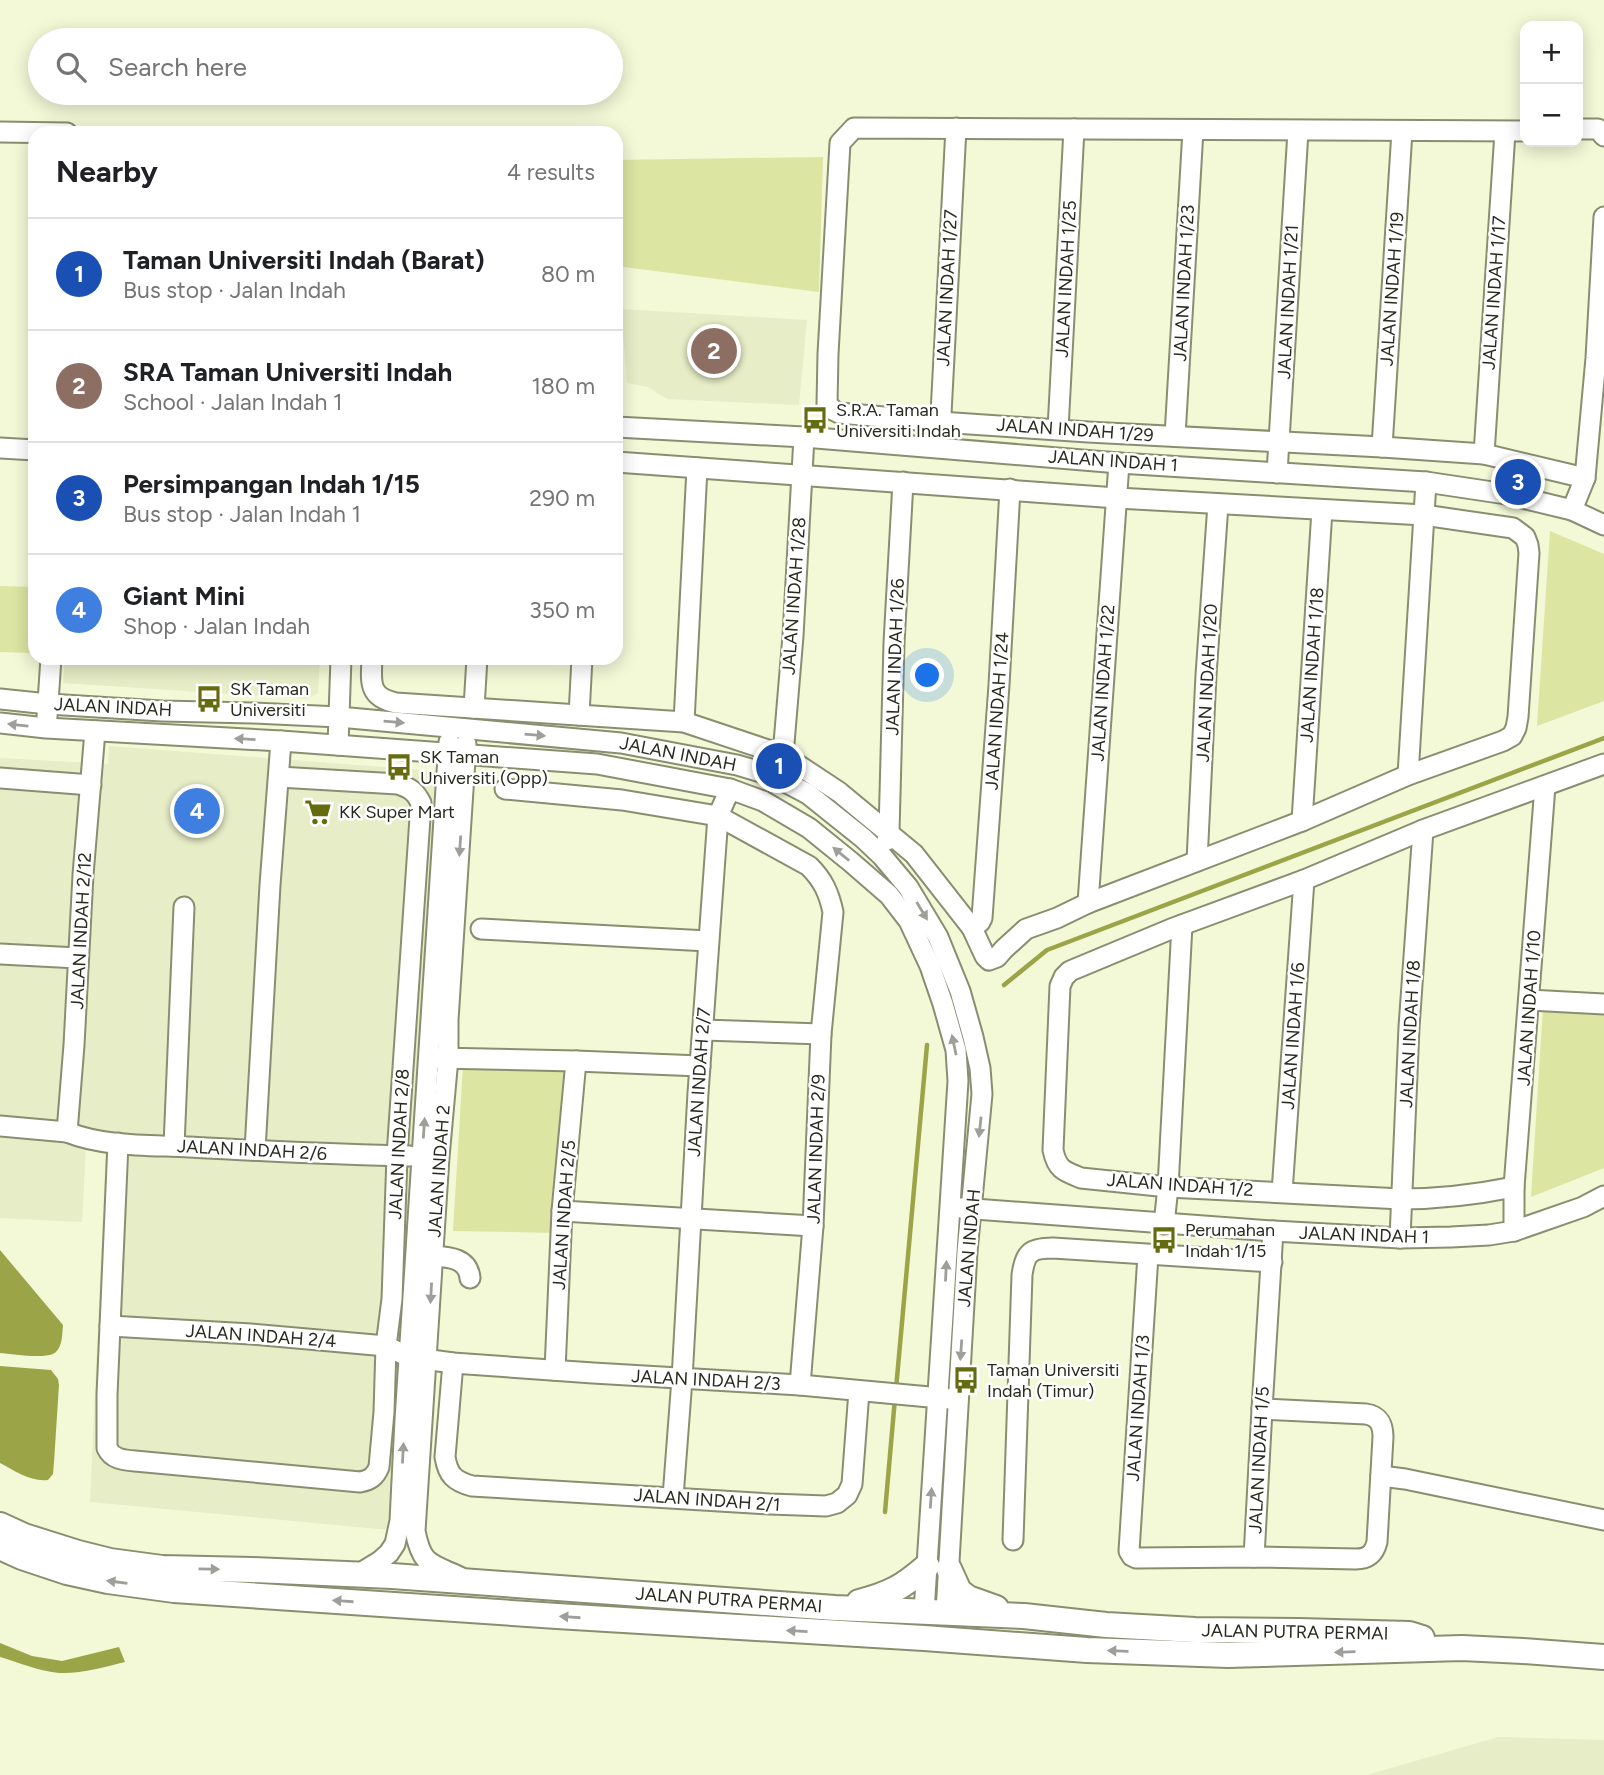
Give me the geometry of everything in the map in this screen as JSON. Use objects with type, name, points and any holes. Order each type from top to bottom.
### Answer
[{"type":"main road","name":"JALAN PUTRA PERMAI","points":[[0,1525],[24,1536],[78,1553],[110,1561],[162,1568],[357,1574],[936,1617],[1024,1616],[1105,1625],[1195,1630],[1409,1634],[1462,1648]]},
{"type":"main road","name":"JALAN PUTRA PERMAI","points":[[0,1547],[66,1572],[174,1590],[1087,1650],[1228,1655],[1462,1648],[1604,1657]]},
{"type":"main road","points":[[835,1608],[882,1596],[938,1568],[968,1598],[1024,1616]]},
{"type":"main road","points":[[865,1634],[876,1628],[923,1631],[936,1617],[951,1629],[994,1633],[1015,1645]]},
{"type":"street","name":"JALAN INDAH 1/29","points":[[956,128],[854,128],[840,144],[828,354],[827,404],[833,410],[839,413],[940,422],[1484,454],[1585,478]]},
{"type":"street","points":[[956,128],[1520,131]]},
{"type":"street","name":"JALAN INDAH 1/27","points":[[939,448],[956,128]]},
{"type":"street","name":"JALAN INDAH 1/25","points":[[1058,429],[1074,129]]},
{"type":"street","name":"JALAN INDAH 1/23","points":[[1175,436],[1193,130]]},
{"type":"street","points":[[1583,130],[1601,132]]},
{"type":"street","name":"JALAN INDAH 1/21","points":[[1278,472],[1298,131]]},
{"type":"street","name":"JALAN INDAH 1/19","points":[[1382,447],[1402,131]]},
{"type":"street","points":[[0,132],[28,132]]},
{"type":"street","name":"JALAN INDAH 1/17","points":[[1484,454],[1505,132]]},
{"type":"street","points":[[1572,510],[1585,478],[1596,358],[1604,217]]},
{"type":"street","name":"JALAN INDAH 1","points":[[623,427],[804,437],[1119,463],[1426,482],[1506,494],[1572,510],[1604,524]]},
{"type":"street","name":"JALAN INDAH 1/28","points":[[783,755],[793,636],[804,437]]},
{"type":"street","points":[[0,448],[28,450]]},
{"type":"street","points":[[372,665],[373,690],[387,701],[684,722],[783,755],[839,792],[914,854],[972,928],[989,960],[994,959],[1026,929],[1302,821],[1408,775],[1503,741],[1512,736],[1516,729],[1529,553],[1524,537],[1513,528],[1424,515],[1117,498],[623,463]]},
{"type":"street","name":"JALAN INDAH 1/22","points":[[1088,904],[1119,463]]},
{"type":"street","points":[[684,722],[697,468]]},
{"type":"street","name":"JALAN INDAH 1/26","points":[[868,877],[882,856],[889,832],[903,482]]},
{"type":"street","points":[[1408,775],[1426,482]]},
{"type":"street","name":"JALAN INDAH 1/24","points":[[972,928],[980,922],[983,905],[1010,489]]},
{"type":"street","name":"JALAN INDAH 1/20","points":[[1197,861],[1218,504]]},
{"type":"street","name":"JALAN INDAH 1/18","points":[[1302,821],[1322,510]]},
{"type":"street","points":[[46,728],[51,665]]},
{"type":"street","points":[[338,745],[341,665]]},
{"type":"street","points":[[474,708],[477,665]]},
{"type":"street","points":[[579,715],[582,665]]},
{"type":"street","name":"JALAN INDAH","points":[[0,699],[162,711],[339,718],[621,743],[774,776],[808,794],[863,838],[908,887],[937,937],[960,991],[980,1068],[982,1094],[967,1252],[958,1399],[938,1568]]},
{"type":"street","points":[[162,711],[162,734]]},
{"type":"street","name":"JALAN INDAH","points":[[0,723],[597,764],[730,789],[764,801],[809,828],[889,895],[909,921],[930,966],[956,1050],[958,1081],[938,1398],[936,1617]]},
{"type":"street","name":"JALAN INDAH 2","points":[[458,728],[418,1358],[415,1531],[419,1551],[425,1559],[472,1582]]},
{"type":"street","name":"JALAN INDAH 2/12","points":[[67,1132],[95,731]]},
{"type":"street","points":[[255,1150],[270,875],[281,741]]},
{"type":"street","points":[[1164,1224],[1182,925],[1304,880],[1423,830],[1604,764]]},
{"type":"street","name":"JALAN INDAH 2/8","points":[[110,1326],[107,1448],[110,1454],[117,1458],[360,1482],[375,1475],[380,1459],[386,1346],[392,1299],[397,1156],[421,803],[410,788],[398,784],[279,777]]},
{"type":"street","points":[[0,778],[92,785]]},
{"type":"street","name":"JALAN INDAH 1/10","points":[[1514,1231],[1514,1187],[1545,786]]},
{"type":"street","points":[[505,789],[622,800],[718,816]]},
{"type":"street","name":"JALAN INDAH 2/7","points":[[673,1497],[718,816],[730,789]]},
{"type":"street","name":"JALAN INDAH 2/9","points":[[718,816],[809,866],[829,894],[833,912],[821,1034],[813,1226],[800,1385]]},
{"type":"street","name":"JALAN INDAH 1/8","points":[[1400,1238],[1409,1027],[1423,830]]},
{"type":"street","name":"JALAN INDAH 1/6","points":[[1282,1192],[1304,880]]},
{"type":"street","points":[[174,1146],[184,907]]},
{"type":"street","name":"JALAN INDAH 1/2","points":[[1182,925],[1079,967],[1064,977],[1060,986],[1052,1150],[1056,1163],[1068,1173],[1081,1178],[1168,1187],[1401,1199],[1471,1196],[1514,1187]]},
{"type":"street","points":[[481,929],[708,941]]},
{"type":"street","points":[[0,954],[78,958]]},
{"type":"street","points":[[1529,1000],[1604,1004]]},
{"type":"street","points":[[703,1030],[821,1034]]},
{"type":"street","points":[[438,1058],[700,1066]]},
{"type":"street","name":"JALAN INDAH 2/5","points":[[555,1370],[562,1211],[576,1061]]},
{"type":"street","name":"JALAN INDAH 2/6","points":[[0,1126],[67,1132],[118,1143],[431,1157]]},
{"type":"street","points":[[110,1326],[118,1143]]},
{"type":"street","name":"JALAN INDAH 2","points":[[357,1574],[380,1561],[396,1544],[433,1256],[431,1157]]},
{"type":"street","name":"JALAN INDAH 1","points":[[950,1208],[1400,1238],[1489,1235],[1514,1231],[1583,1207],[1604,1196]]},
{"type":"street","points":[[562,1211],[813,1226]]},
{"type":"street","name":"JALAN INDAH 1/5","points":[[1273,1231],[1254,1557],[1364,1559],[1375,1551],[1377,1542],[1381,1476]]},
{"type":"street","points":[[1013,1540],[1024,1262],[1030,1252],[1053,1248],[1272,1262]]},
{"type":"street","name":"JALAN INDAH 1/3","points":[[1148,1255],[1129,1551],[1136,1558],[1254,1557]]},
{"type":"street","points":[[433,1256],[452,1257],[461,1261],[469,1271],[470,1278]]},
{"type":"street","name":"JALAN INDAH 2/4","points":[[110,1326],[251,1334],[386,1346],[418,1358],[453,1363]]},
{"type":"street","name":"JALAN INDAH 2/3","points":[[453,1363],[800,1385],[958,1399]]},
{"type":"street","name":"JALAN INDAH 2/1","points":[[453,1363],[444,1457],[447,1468],[459,1482],[472,1486],[826,1506],[837,1503],[847,1495],[852,1484],[869,1392]]},
{"type":"street","points":[[1262,1409],[1373,1415],[1382,1426],[1381,1476],[1604,1520]]},
{"type":"shaded area","points":[[823,157],[819,292],[623,267],[623,160]]},
{"type":"shaded area","points":[[623,309],[807,320],[799,405],[667,399],[648,387],[627,383]]},
{"type":"shaded area","points":[[1550,531],[1604,554],[1604,701],[1537,726]]},
{"type":"shaded area","points":[[0,586],[28,587],[28,653],[0,652]]},
{"type":"shaded area","points":[[64,665],[320,665],[318,693],[307,699],[63,683]]},
{"type":"shaded area","points":[[109,746],[436,771],[389,1530],[90,1502],[106,1147],[86,1146],[82,1222],[0,1218],[0,758],[108,764]]},
{"type":"shaded area","points":[[1543,1008],[1604,1013],[1604,1168],[1531,1197]]},
{"type":"shaded area","points":[[463,1066],[569,1068],[558,1233],[453,1231]]},
{"type":"shaded area","points":[[0,1250],[63,1325],[62,1339],[56,1352],[45,1356],[0,1353]]},
{"type":"shaded area","points":[[0,1366],[51,1370],[58,1379],[53,1474],[48,1480],[29,1478],[0,1463]]},
{"type":"shaded area","points":[[0,1643],[32,1656],[62,1661],[119,1647],[125,1662],[84,1671],[52,1672],[0,1657]]},
{"type":"shaded area","points":[[1498,1737],[1604,1740],[1604,1775],[1367,1775]]},
{"type":"waterway","points":[[1004,985],[1047,950],[1604,738]]},
{"type":"waterway","points":[[896,1389],[927,1045]]},
{"type":"waterway","points":[[885,1512],[895,1398]]},
{"type":"place","name":"SRA Taman Universiti Indah","points":[[714,351]]},
{"type":"place","name":"S.R.A. Taman Universiti Indah","points":[[815,420]]},
{"type":"place","name":"Persimpangan Indah 1/15","points":[[1518,482]]},
{"type":"place","name":"SK Taman Universiti","points":[[209,699]]},
{"type":"place","name":"Taman Universiti Indah (Barat)","points":[[779,766]]},
{"type":"place","name":"SK Taman Universiti (Opp)","points":[[399,767]]},
{"type":"place","name":"Giant Mini","points":[[197,811]]},
{"type":"place","name":"KK Super Mart","points":[[318,812]]},
{"type":"place","name":"Perumahan Indah 1/15","points":[[1164,1240]]},
{"type":"place","name":"Taman Universiti Indah (Timur)","points":[[966,1380]]}]
